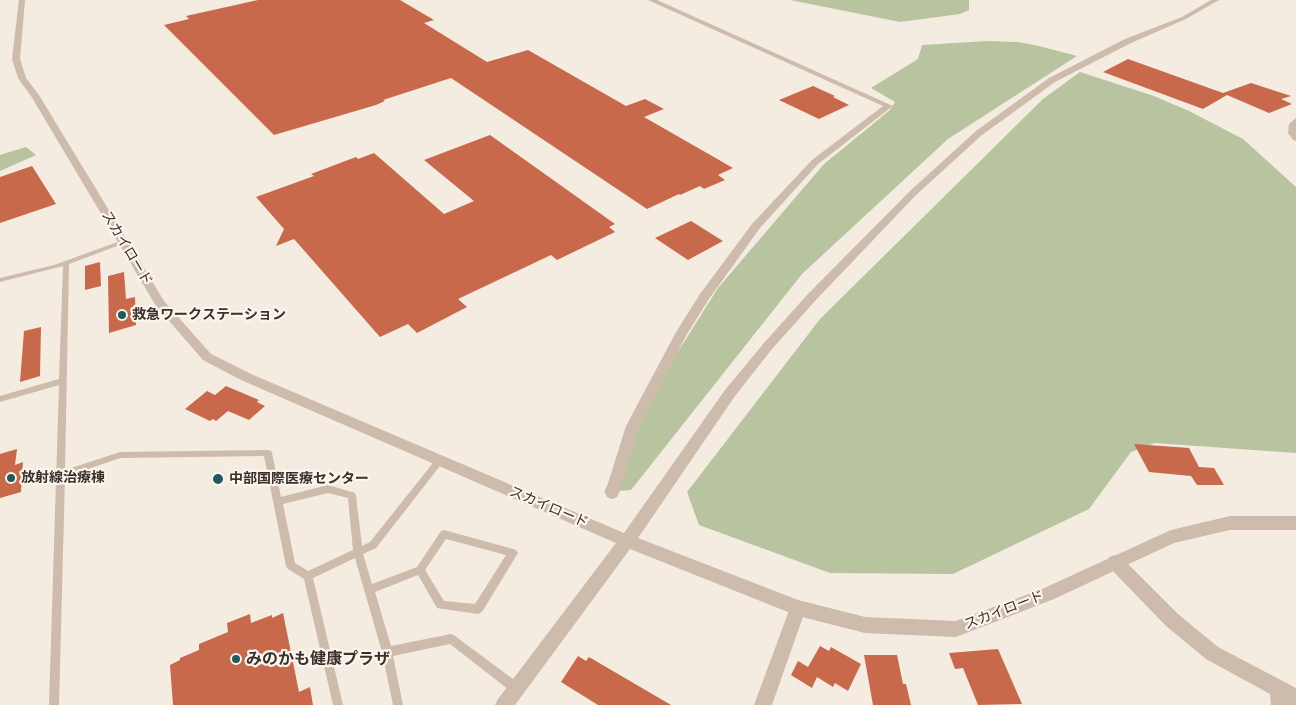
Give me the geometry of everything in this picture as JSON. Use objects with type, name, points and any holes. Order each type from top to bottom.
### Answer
[{"type":"street","name":"スカイロード","points":[[22,0],[16,59],[22,78],[160,303],[181,329],[207,356],[246,377],[627,541],[798,608],[865,625],[956,629],[1048,594],[1171,537],[1230,523],[1296,523]]},
{"type":"street","points":[[612,493],[633,426],[681,334],[704,297],[756,226],[815,162],[889,106],[651,0]]},
{"type":"street","points":[[504,705],[627,541],[730,393],[768,346],[811,298],[920,186],[979,133],[1052,80],[1128,41],[1184,18],[1216,0]]},
{"type":"street","points":[[1296,121],[1293,124],[1292,133],[1296,138]]},
{"type":"street","points":[[1116,562],[1172,620],[1212,653],[1279,698],[1296,698]]},
{"type":"street","points":[[763,705],[798,608]]},
{"type":"lane","points":[[0,280],[66,263],[123,242]]},
{"type":"lane","points":[[54,705],[66,263]]},
{"type":"lane","points":[[0,399],[62,381]]},
{"type":"lane","points":[[60,475],[120,456],[268,453],[291,566],[308,576],[338,705]]},
{"type":"lane","points":[[308,576],[373,545],[440,460]]},
{"type":"lane","points":[[278,502],[328,489],[352,496],[358,552],[387,652],[398,705]]},
{"type":"lane","points":[[368,590],[420,570],[444,534],[513,553],[478,610],[441,605],[420,570]]},
{"type":"lane","points":[[387,652],[451,638],[516,689]]},
{"type":"green space","points":[[790,0],[969,0],[969,10],[960,14],[900,22]]},
{"type":"green space","points":[[988,41],[1035,45],[1077,56],[948,139],[802,274],[631,490],[604,492],[659,382],[718,288],[824,164],[890,110],[895,102],[871,88],[918,59],[922,45]]},
{"type":"green space","points":[[1080,72],[1154,96],[1189,111],[1243,139],[1296,187],[1296,453],[1155,443],[1131,452],[1089,509],[953,574],[830,573],[699,525],[687,492],[820,319],[1043,99]]},
{"type":"green space","points":[[26,147],[36,155],[0,171],[0,155]]},
{"type":"building","points":[[258,0],[400,0],[434,20],[424,23],[487,62],[528,50],[626,106],[645,99],[664,109],[644,117],[733,168],[718,175],[725,180],[704,189],[700,186],[647,209],[451,78],[383,100],[385,101],[376,105],[274,135],[164,25],[189,19],[186,16]]},
{"type":"building","points":[[1128,59],[1223,93],[1251,83],[1291,96],[1281,99],[1292,104],[1269,113],[1227,95],[1203,109],[1103,72]]},
{"type":"building","points":[[813,86],[849,105],[819,119],[779,100]]},
{"type":"building","points":[[490,135],[615,224],[609,227],[615,232],[557,260],[551,255],[458,299],[467,307],[417,333],[408,324],[380,337],[294,239],[276,246],[284,229],[256,197],[314,176],[311,174],[356,157],[358,159],[374,153],[444,214],[474,201],[424,160]]},
{"type":"building","points":[[32,166],[56,204],[0,223],[0,177]]},
{"type":"building","points":[[691,221],[723,241],[688,260],[655,238]]},
{"type":"building","points":[[100,262],[101,286],[85,290],[85,266]]},
{"type":"building","name":"救急ワークステーション","points":[[124,272],[126,299],[135,297],[136,325],[109,333],[108,276]]},
{"type":"building","points":[[41,327],[40,376],[20,382],[24,331]]},
{"type":"building","points":[[226,386],[259,400],[257,402],[265,406],[249,420],[228,411],[216,421],[213,419],[210,421],[185,409],[207,391],[215,395]]},
{"type":"building","points":[[1134,444],[1189,448],[1199,467],[1214,468],[1224,485],[1197,485],[1191,476],[1149,472]]},
{"type":"building","name":"放射線治療棟","points":[[17,449],[15,465],[23,462],[21,492],[0,498],[0,454]]},
{"type":"building","name":"みのかも健康プラザ","points":[[283,613],[299,692],[310,687],[313,705],[173,705],[170,665],[180,660],[180,658],[199,650],[199,644],[228,632],[227,623],[250,614],[251,623]]},
{"type":"building","points":[[820,646],[829,651],[831,647],[861,664],[848,691],[835,683],[833,687],[817,677],[812,688],[791,675],[798,661],[808,667]]},
{"type":"building","points":[[998,649],[1022,704],[978,705],[963,668],[955,669],[949,653]]},
{"type":"building","points":[[864,655],[897,655],[903,684],[906,684],[911,705],[873,705]]},
{"type":"building","points":[[578,656],[586,661],[589,657],[671,705],[598,705],[561,682]]},
{"type":"place","name":"救急ワークステーション","points":[[122,315]]},
{"type":"place","name":"放射線治療棟","points":[[11,478]]},
{"type":"place","name":"中部国際医療センター","points":[[218,479]]},
{"type":"place","name":"みのかも健康プラザ","points":[[236,659]]}]
